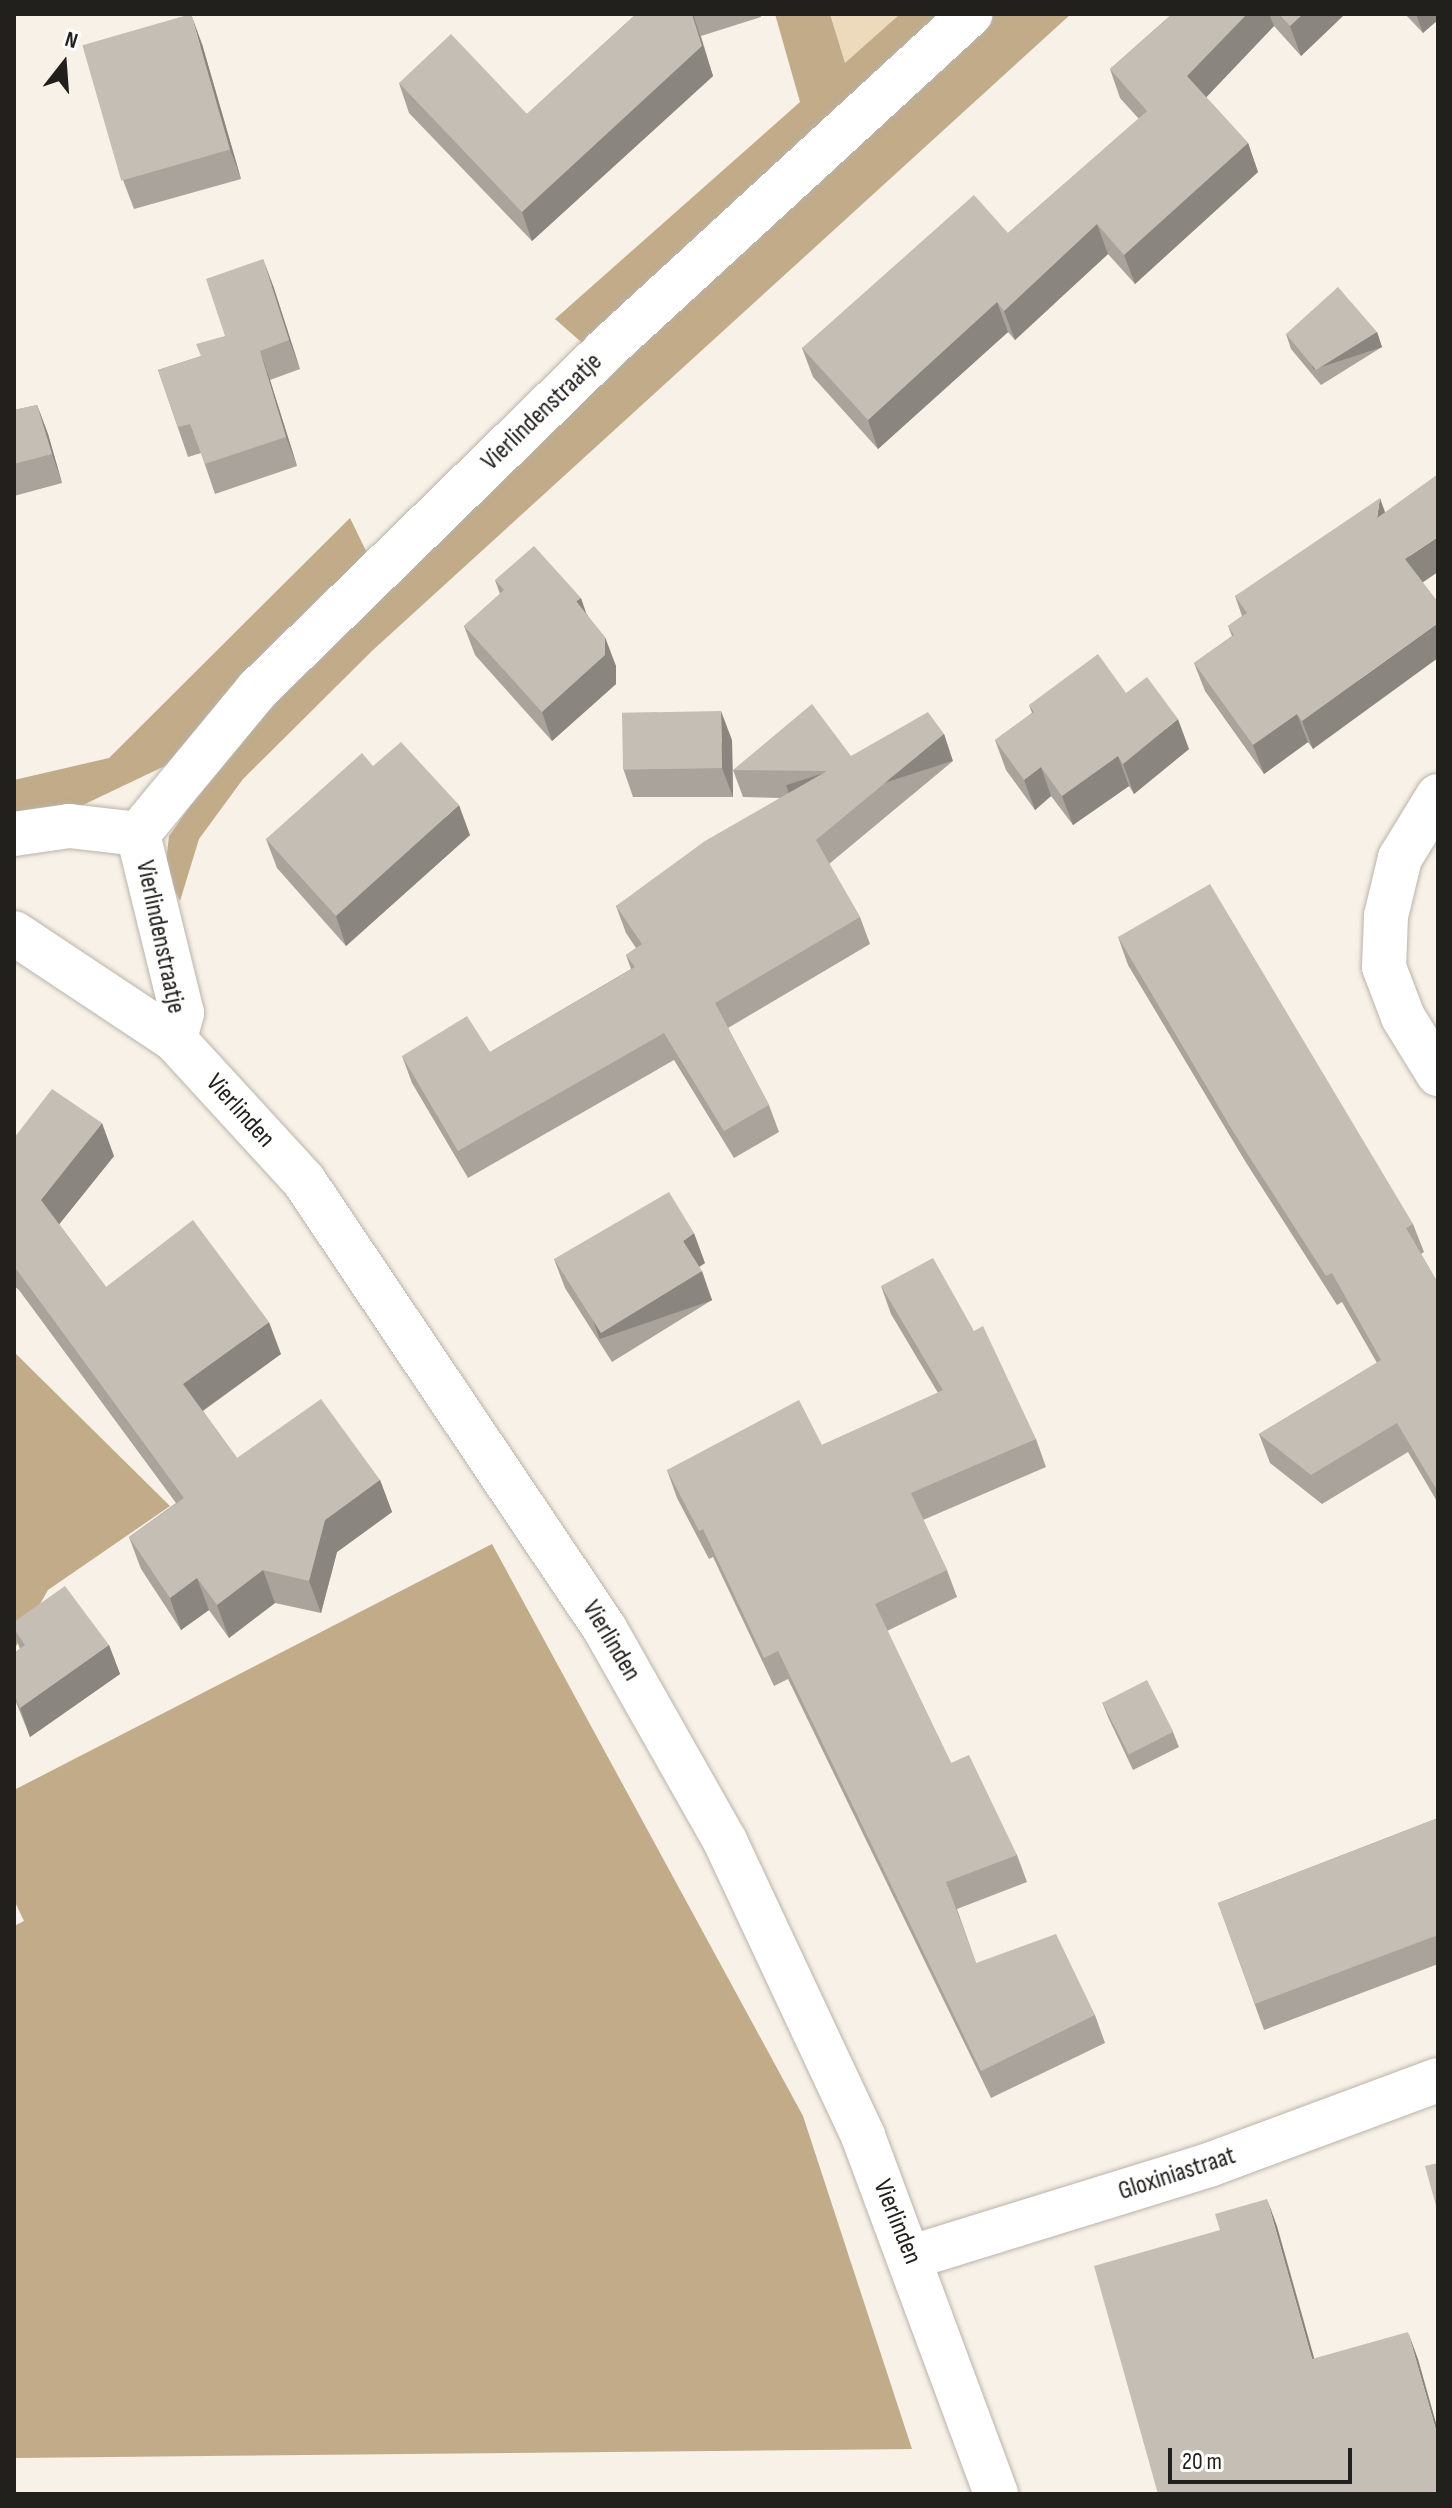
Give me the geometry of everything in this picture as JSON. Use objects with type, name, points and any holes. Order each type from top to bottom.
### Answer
[{"type":"street","name":"Vierlindenstraatje","points":[[138,834],[258,689],[604,351],[971,14]]},
{"type":"street","points":[[1438,796],[1400,858],[1386,916],[1384,967],[1403,1017],[1438,1074]]},
{"type":"street","name":"Vierlindenstraatje","points":[[14,834],[69,826],[138,834]]},
{"type":"street","name":"Vierlindenstraatje","points":[[138,834],[182,1013],[175,1040]]},
{"type":"street","name":"Vierlinden","points":[[14,933],[175,1040],[304,1181],[605,1629],[725,1841],[863,2136],[912,2257],[996,2494]]},
{"type":"street","name":"Gloxiniastraat","points":[[912,2257],[1209,2165],[1438,2080]]},
{"type":"shaded area","points":[[775,14],[830,14],[845,63],[900,14],[1071,14],[373,650],[243,779],[199,839],[180,901],[165,871],[169,836],[232,746],[613,370],[555,319],[800,102]]},
{"type":"shaded area","points":[[830,14],[900,14],[845,64]]},
{"type":"shaded area","points":[[350,518],[368,555],[169,764],[62,815],[14,821],[14,780],[109,758]]},
{"type":"shaded area","points":[[14,1352],[170,1506],[48,1590],[14,1650]]},
{"type":"shaded area","points":[[492,1544],[803,2116],[912,2449],[14,2458],[14,1926],[24,1921],[14,1900],[14,1790]]},
{"type":"building","points":[[191,14],[230,150],[121,181],[82,45]]},
{"type":"building","points":[[636,14],[692,14],[702,46],[522,212],[399,83],[451,34],[527,114]]},
{"type":"building","points":[[1172,14],[1247,14],[1187,76],[1248,143],[1124,255],[1097,224],[1004,311],[997,302],[868,420],[802,348],[974,195],[1008,233],[1147,111],[1110,69]]},
{"type":"building","points":[[1279,14],[1303,14],[1290,26]]},
{"type":"building","points":[[263,259],[289,340],[260,351],[286,437],[205,464],[190,424],[178,427],[158,370],[201,356],[196,344],[225,336],[206,279]]},
{"type":"building","points":[[1338,287],[1377,332],[1316,370],[1286,334]]},
{"type":"building","points":[[37,405],[52,454],[14,464],[14,410]]},
{"type":"building","points":[[1438,474],[1438,537],[1405,559],[1438,602],[1438,623],[1302,721],[1297,714],[1253,745],[1194,663],[1234,635],[1228,626],[1247,613],[1235,596],[1380,498],[1377,518]]},
{"type":"building","points":[[534,546],[581,598],[576,601],[605,637],[605,655],[542,712],[464,626],[504,590],[495,580]]},
{"type":"building","points":[[1098,654],[1126,693],[1147,677],[1178,719],[1123,764],[1118,756],[1062,796],[1041,767],[1024,780],[995,740],[1034,712],[1029,705]]},
{"type":"building","points":[[812,704],[851,756],[928,712],[944,734],[816,840],[860,917],[715,1003],[769,1105],[724,1131],[664,1033],[458,1151],[402,1056],[467,1016],[490,1052],[635,967],[626,955],[642,944],[616,906],[705,841],[827,771],[733,770]]},
{"type":"building","points":[[721,711],[722,768],[623,770],[622,713]]},
{"type":"building","points":[[401,742],[459,805],[336,916],[266,839],[362,753],[373,766]]},
{"type":"building","points":[[1210,884],[1413,1224],[1406,1228],[1438,1283],[1438,1492],[1397,1423],[1311,1475],[1259,1434],[1381,1360],[1332,1273],[1326,1276],[1234,1133],[1118,937]]},
{"type":"building","points":[[52,1089],[102,1123],[41,1200],[106,1287],[193,1220],[269,1322],[183,1384],[237,1458],[321,1399],[380,1480],[325,1520],[309,1581],[263,1570],[217,1605],[197,1578],[170,1598],[129,1537],[184,1498],[14,1266],[14,1138]]},
{"type":"building","points":[[669,1192],[694,1233],[683,1241],[702,1271],[601,1333],[554,1259]]},
{"type":"building","points":[[933,1258],[974,1331],[983,1326],[1036,1439],[911,1493],[947,1570],[875,1604],[951,1763],[969,1755],[1017,1855],[946,1882],[976,1963],[1056,1934],[1095,2015],[981,2071],[778,1651],[764,1658],[703,1529],[699,1531],[667,1470],[799,1400],[822,1445],[943,1390],[881,1286]]},
{"type":"building","points":[[65,1586],[109,1645],[20,1708],[14,1694],[14,1653],[25,1645],[14,1629],[14,1622]]},
{"type":"building","points":[[1147,1680],[1173,1732],[1129,1754],[1102,1703]]},
{"type":"building","points":[[1438,1818],[1438,1935],[1255,2004],[1218,1903]]},
{"type":"building","points":[[1438,2163],[1438,2213],[1425,2166]]},
{"type":"building","points":[[1267,2199],[1312,2359],[1408,2332],[1438,2437],[1438,2494],[1158,2494],[1094,2266],[1220,2230],[1215,2214]]}]
